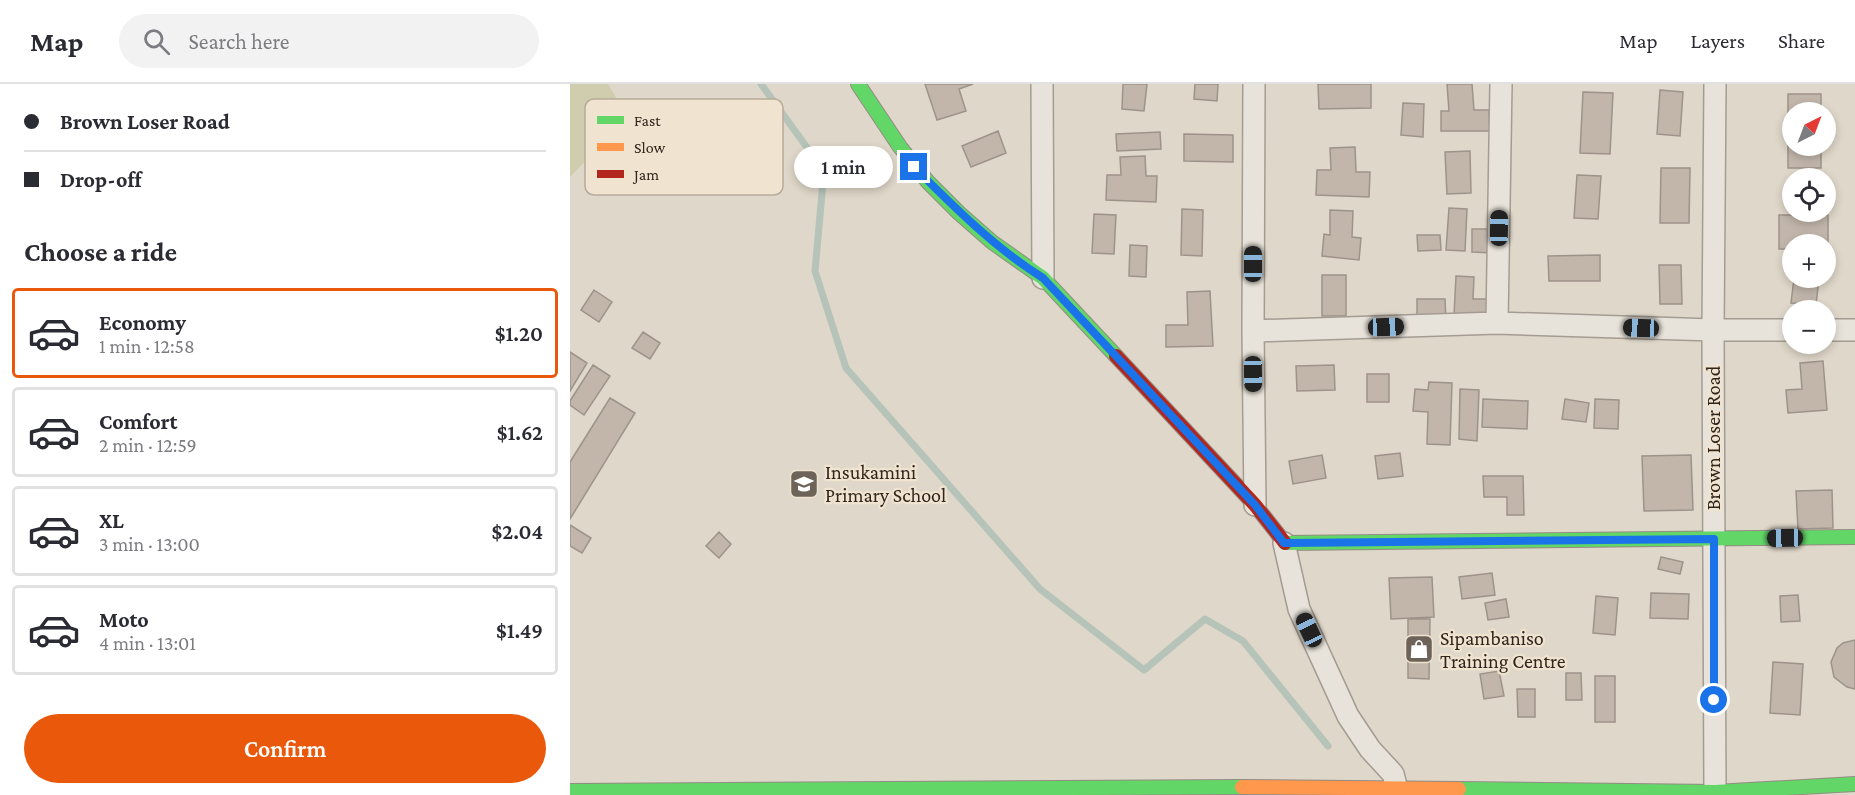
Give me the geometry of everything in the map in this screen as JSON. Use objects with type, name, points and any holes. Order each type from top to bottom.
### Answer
[{"type":"street","points":[[858,84],[914,167],[1017,262],[1043,278],[1255,505],[1284,543],[1299,609],[1348,716],[1370,749],[1393,774],[1397,789]]},
{"type":"street","points":[[1042,84],[1043,278]]},
{"type":"street","points":[[1254,84],[1255,505]]},
{"type":"street","points":[[1497,323],[1502,84]]},
{"type":"street","name":"Brown Loser Road","points":[[1715,84],[1713,330],[1715,792]]},
{"type":"street","points":[[1253,331],[1497,323],[1782,330]]},
{"type":"street","points":[[1836,330],[1855,330]]},
{"type":"street","points":[[1284,543],[1855,537]]},
{"type":"street","points":[[570,791],[1397,789],[1715,792],[1855,784]]},
{"type":"shaded area","points":[[570,84],[608,84],[617,99],[585,99],[585,162],[570,177]]},
{"type":"building","points":[[925,84],[973,84],[959,89],[966,111],[937,120]]},
{"type":"building","points":[[1123,84],[1147,84],[1144,111],[1122,109]]},
{"type":"building","points":[[1195,84],[1218,84],[1217,101],[1194,99]]},
{"type":"building","points":[[1318,84],[1371,84],[1371,108],[1319,109]]},
{"type":"building","points":[[1447,84],[1472,84],[1474,110],[1489,110],[1490,131],[1441,131],[1441,111],[1449,111]]},
{"type":"building","points":[[1660,90],[1683,92],[1680,136],[1657,134]]},
{"type":"building","points":[[1583,92],[1613,93],[1610,154],[1580,153]]},
{"type":"building","points":[[1788,94],[1821,94],[1821,102],[1788,102]]},
{"type":"building","points":[[1403,103],[1424,104],[1423,137],[1401,135]]},
{"type":"building","points":[[998,131],[1006,153],[971,167],[962,146]]},
{"type":"building","points":[[1160,132],[1161,149],[1117,151],[1116,134]]},
{"type":"building","points":[[1184,134],[1233,135],[1233,162],[1184,161]]},
{"type":"building","points":[[1355,147],[1356,172],[1370,172],[1369,197],[1316,195],[1317,170],[1331,170],[1330,148]]},
{"type":"building","points":[[1470,151],[1471,193],[1447,194],[1445,152]]},
{"type":"building","points":[[1145,156],[1146,176],[1157,176],[1156,202],[1106,200],[1107,175],[1121,175],[1120,157]]},
{"type":"building","points":[[1788,156],[1821,156],[1821,168],[1788,168]]},
{"type":"building","points":[[1661,168],[1690,168],[1689,223],[1660,223]]},
{"type":"building","points":[[1577,175],[1601,176],[1598,219],[1574,218]]},
{"type":"building","points":[[1449,208],[1467,209],[1465,251],[1446,250]]},
{"type":"building","points":[[1182,209],[1203,210],[1202,256],[1181,255]]},
{"type":"building","points":[[1330,210],[1353,211],[1352,237],[1361,238],[1359,260],[1322,256],[1324,234],[1330,235]]},
{"type":"building","points":[[1094,214],[1116,215],[1114,254],[1092,253]]},
{"type":"building","points":[[1779,215],[1782,215],[1782,222],[1828,222],[1828,234],[1782,234],[1782,249],[1779,249]]},
{"type":"building","points":[[1472,229],[1493,229],[1493,253],[1472,252]]},
{"type":"building","points":[[1417,235],[1440,235],[1441,250],[1418,251]]},
{"type":"building","points":[[1130,245],[1147,246],[1146,277],[1129,276]]},
{"type":"building","points":[[1600,255],[1600,281],[1549,281],[1548,256]]},
{"type":"building","points":[[1659,265],[1681,265],[1682,304],[1660,304]]},
{"type":"building","points":[[1322,275],[1346,275],[1346,316],[1322,316]]},
{"type":"building","points":[[1456,276],[1474,277],[1473,299],[1491,299],[1491,315],[1454,316]]},
{"type":"building","points":[[1793,288],[1818,288],[1817,300],[1791,300]]},
{"type":"building","points":[[594,290],[612,302],[599,322],[581,310]]},
{"type":"building","points":[[1210,291],[1213,346],[1166,347],[1166,325],[1188,325],[1187,292]]},
{"type":"building","points":[[1417,299],[1445,299],[1446,322],[1417,322]]},
{"type":"building","points":[[643,332],[660,343],[650,359],[632,348]]},
{"type":"building","points":[[570,352],[587,363],[570,391]]},
{"type":"building","points":[[1823,361],[1827,410],[1788,413],[1786,390],[1802,389],[1800,363]]},
{"type":"building","points":[[593,365],[610,376],[584,415],[570,405],[570,401]]},
{"type":"building","points":[[1334,365],[1335,390],[1297,391],[1296,366]]},
{"type":"building","points":[[1367,374],[1389,374],[1389,402],[1367,402]]},
{"type":"building","points":[[1429,382],[1452,383],[1450,445],[1427,444],[1428,412],[1413,411],[1415,389],[1428,390]]},
{"type":"building","points":[[1460,389],[1479,390],[1477,441],[1459,439]]},
{"type":"building","points":[[610,398],[635,413],[570,519],[570,462]]},
{"type":"building","points":[[1483,399],[1528,401],[1527,429],[1482,427]]},
{"type":"building","points":[[1565,399],[1589,403],[1586,422],[1562,419]]},
{"type":"building","points":[[1595,399],[1619,400],[1618,429],[1594,428]]},
{"type":"building","points":[[1400,453],[1403,476],[1378,479],[1375,456]]},
{"type":"building","points":[[1322,455],[1326,478],[1293,484],[1289,461]]},
{"type":"building","points":[[1691,455],[1693,510],[1644,511],[1642,456]]},
{"type":"building","points":[[1483,476],[1523,476],[1524,515],[1507,515],[1507,497],[1484,497]]},
{"type":"building","points":[[1832,490],[1833,528],[1798,529],[1796,491]]},
{"type":"building","points":[[570,525],[591,538],[582,553],[570,546]]},
{"type":"building","points":[[719,532],[731,544],[719,558],[706,546]]},
{"type":"building","points":[[1661,557],[1683,562],[1680,574],[1658,569]]},
{"type":"building","points":[[1492,573],[1495,595],[1462,599],[1459,577]]},
{"type":"building","points":[[1432,577],[1434,617],[1391,619],[1389,578]]},
{"type":"building","points":[[1651,593],[1689,594],[1688,619],[1650,618]]},
{"type":"building","points":[[1798,595],[1800,621],[1781,622],[1780,596]]},
{"type":"building","points":[[1596,596],[1618,598],[1615,635],[1593,633]]},
{"type":"building","points":[[1506,599],[1509,617],[1488,620],[1485,603]]},
{"type":"building","name":"Sipambaniso Training Centre","points":[[1408,619],[1430,619],[1429,679],[1408,678]]},
{"type":"building","points":[[1855,640],[1855,689],[1847,687],[1834,677],[1831,662],[1837,648],[1843,643]]},
{"type":"building","points":[[1773,662],[1803,664],[1800,715],[1770,713]]},
{"type":"building","points":[[1499,671],[1504,696],[1484,699],[1480,674]]},
{"type":"building","points":[[1566,673],[1581,673],[1582,700],[1566,700]]},
{"type":"building","points":[[1595,676],[1615,676],[1615,722],[1595,722]]},
{"type":"building","points":[[1517,689],[1535,689],[1535,717],[1518,717]]},
{"type":"waterway","points":[[761,84],[772,99]]},
{"type":"waterway","points":[[783,114],[824,171],[815,271],[846,368],[1040,589],[1144,670],[1205,619],[1243,641],[1328,746]]},
{"type":"traffic: fast","points":[[858,84],[900,147],[928,182],[992,242],[1043,278],[1116,356]]},
{"type":"traffic: fast","points":[[1285,543],[1855,537]]},
{"type":"traffic: fast","points":[[1459,789],[1715,792],[1855,784]]},
{"type":"traffic: fast","points":[[570,791],[1242,787]]},
{"type":"traffic: slow","points":[[1242,787],[1459,789]]},
{"type":"traffic: jam","points":[[1116,356],[1255,505],[1285,543]]},
{"type":"place","name":"Insukamini Primary School","points":[[804,484]]},
{"type":"place","name":"Sipambaniso Training Centre","points":[[1419,649]]},
{"type":"route","points":[[914,167],[1017,262],[1043,278],[1099,335],[1255,505],[1284,543],[1714,539],[1714,700]]}]
